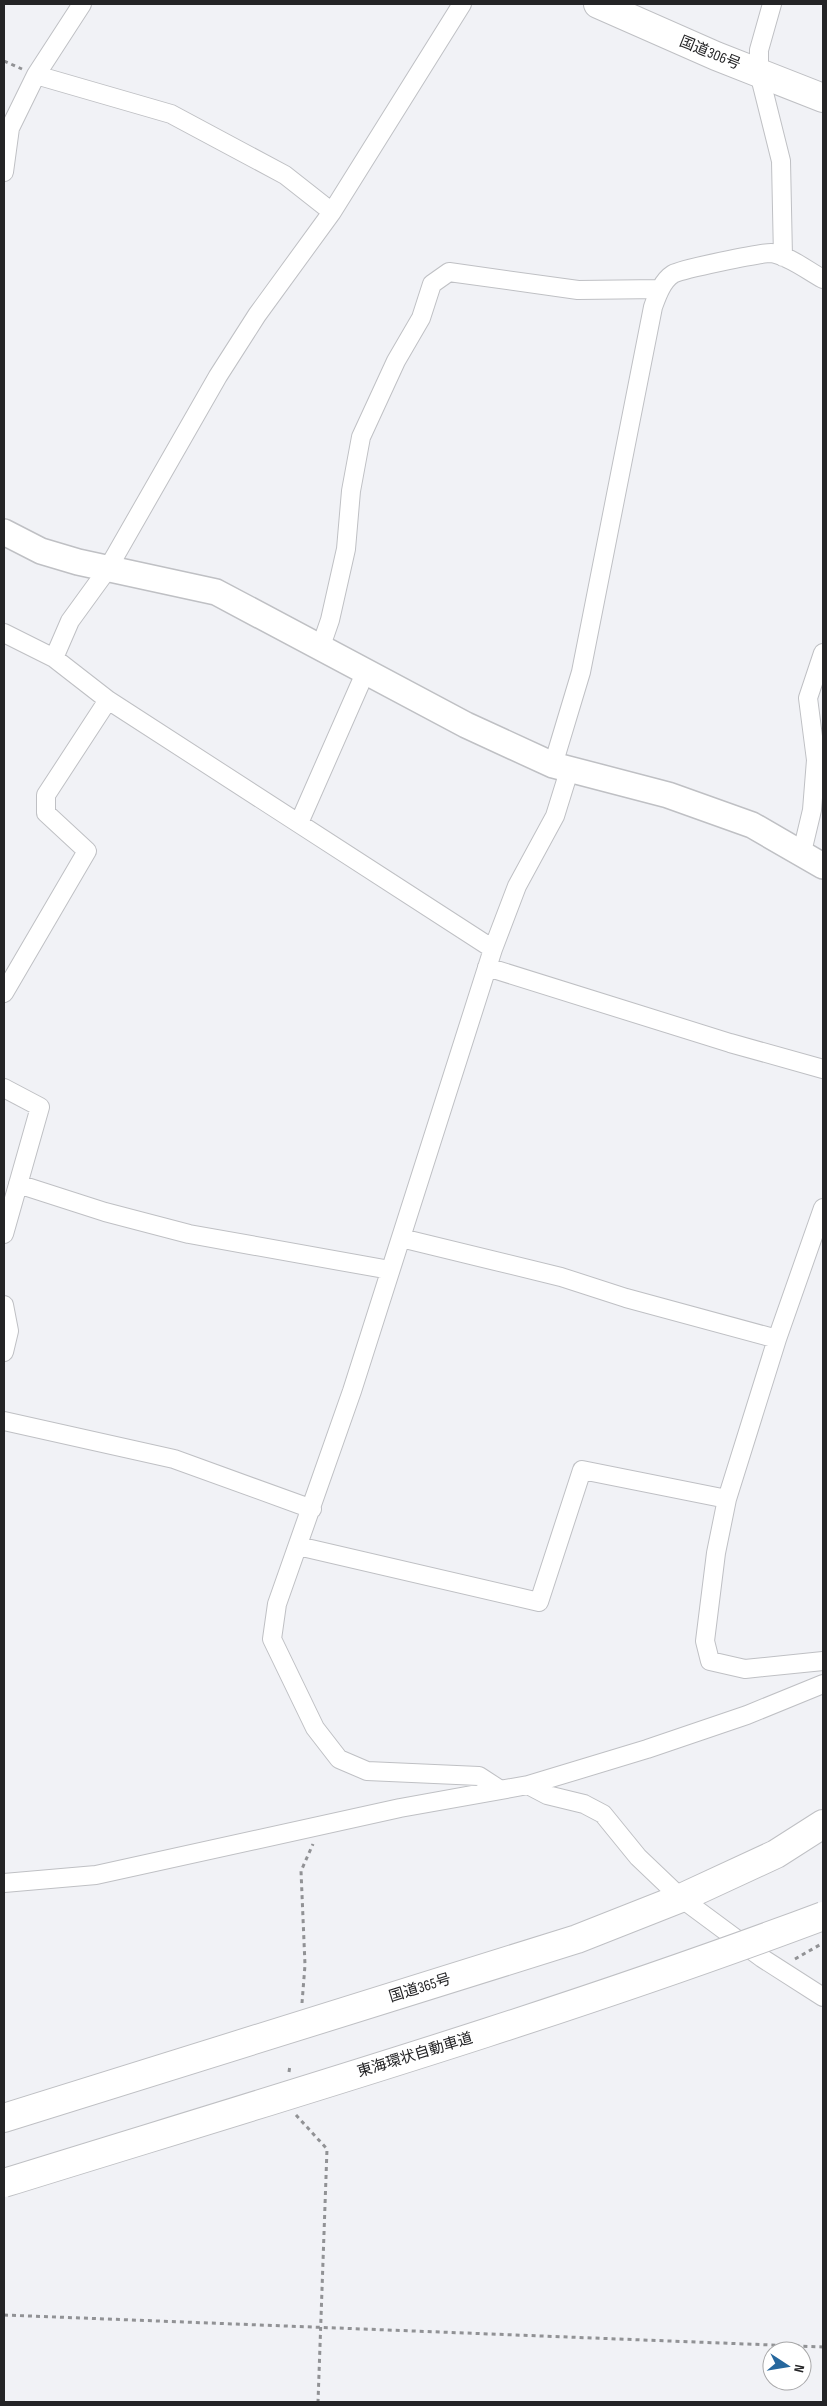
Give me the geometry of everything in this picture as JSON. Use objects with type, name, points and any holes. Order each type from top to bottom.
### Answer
[{"type":"highway","name":"国道306号","points":[[598,4],[758,73],[823,98]]},
{"type":"highway","name":"国道365号","points":[[4,2118],[577,1939],[681,1898],[776,1854],[823,1824]]},
{"type":"highway","name":"東海環状自動車道","points":[[4,2183],[548,2014],[698,1963],[823,1916]]},
{"type":"street","points":[[4,172],[10,128],[36,75],[82,4]]},
{"type":"street","points":[[54,658],[70,621],[107,570],[218,376],[257,315],[332,212],[462,4]]},
{"type":"street","points":[[772,4],[759,50],[758,73],[780,161],[783,257]]},
{"type":"street","points":[[36,75],[171,114],[286,175],[332,212]]},
{"type":"street","points":[[499,1789],[479,1776],[367,1771],[339,1759],[315,1728],[272,1639],[277,1604],[312,1509],[493,949],[517,886],[554,816],[561,768],[653,307],[660,289],[673,274],[733,260],[771,254],[783,257],[823,279]]},
{"type":"street","points":[[320,646],[330,620],[346,549],[351,491],[361,437],[396,362],[421,318],[432,284],[449,272],[578,290],[660,289]]},
{"type":"street","points":[[4,532],[41,552],[107,570],[216,592],[466,725],[561,768],[619,781],[668,795],[752,825],[802,852],[823,866]]},
{"type":"street","points":[[4,633],[54,658],[108,700],[493,949]]},
{"type":"street","points":[[802,852],[812,810],[816,760],[808,698],[823,653]]},
{"type":"street","points":[[299,823],[365,672]]},
{"type":"street","points":[[4,993],[87,851],[46,813],[46,795],[108,700]]},
{"type":"street","points":[[487,967],[730,1043],[823,1068]]},
{"type":"street","points":[[4,1088],[40,1107],[4,1234]]},
{"type":"street","points":[[18,1184],[104,1212],[189,1234],[390,1270]]},
{"type":"street","points":[[823,1208],[777,1339],[727,1498],[716,1553],[705,1641],[710,1661],[745,1669],[823,1661]]},
{"type":"street","points":[[401,1238],[561,1277],[626,1298],[777,1339]]},
{"type":"street","points":[[4,1305],[9,1331],[4,1352]]},
{"type":"street","points":[[4,1421],[174,1459],[312,1509]]},
{"type":"street","points":[[298,1546],[539,1602],[582,1470],[727,1498]]},
{"type":"street","points":[[4,1883],[96,1875],[400,1808],[528,1785],[647,1749],[720,1724],[823,1684]]},
{"type":"street","points":[[528,1785],[547,1795],[584,1804],[603,1814],[638,1857],[681,1898],[781,1970],[823,1997]]},
{"type":"path","points":[[302,2004],[305,1965],[302,1872],[314,1844],[323,1842]]},
{"type":"path","points":[[781,1970],[801,1954],[823,1943]]},
{"type":"path","points":[[288,2074],[290,2064]]},
{"type":"path","points":[[294,2113],[327,2149],[318,2402]]},
{"type":"path","points":[[4,2315],[823,2348]]}]
